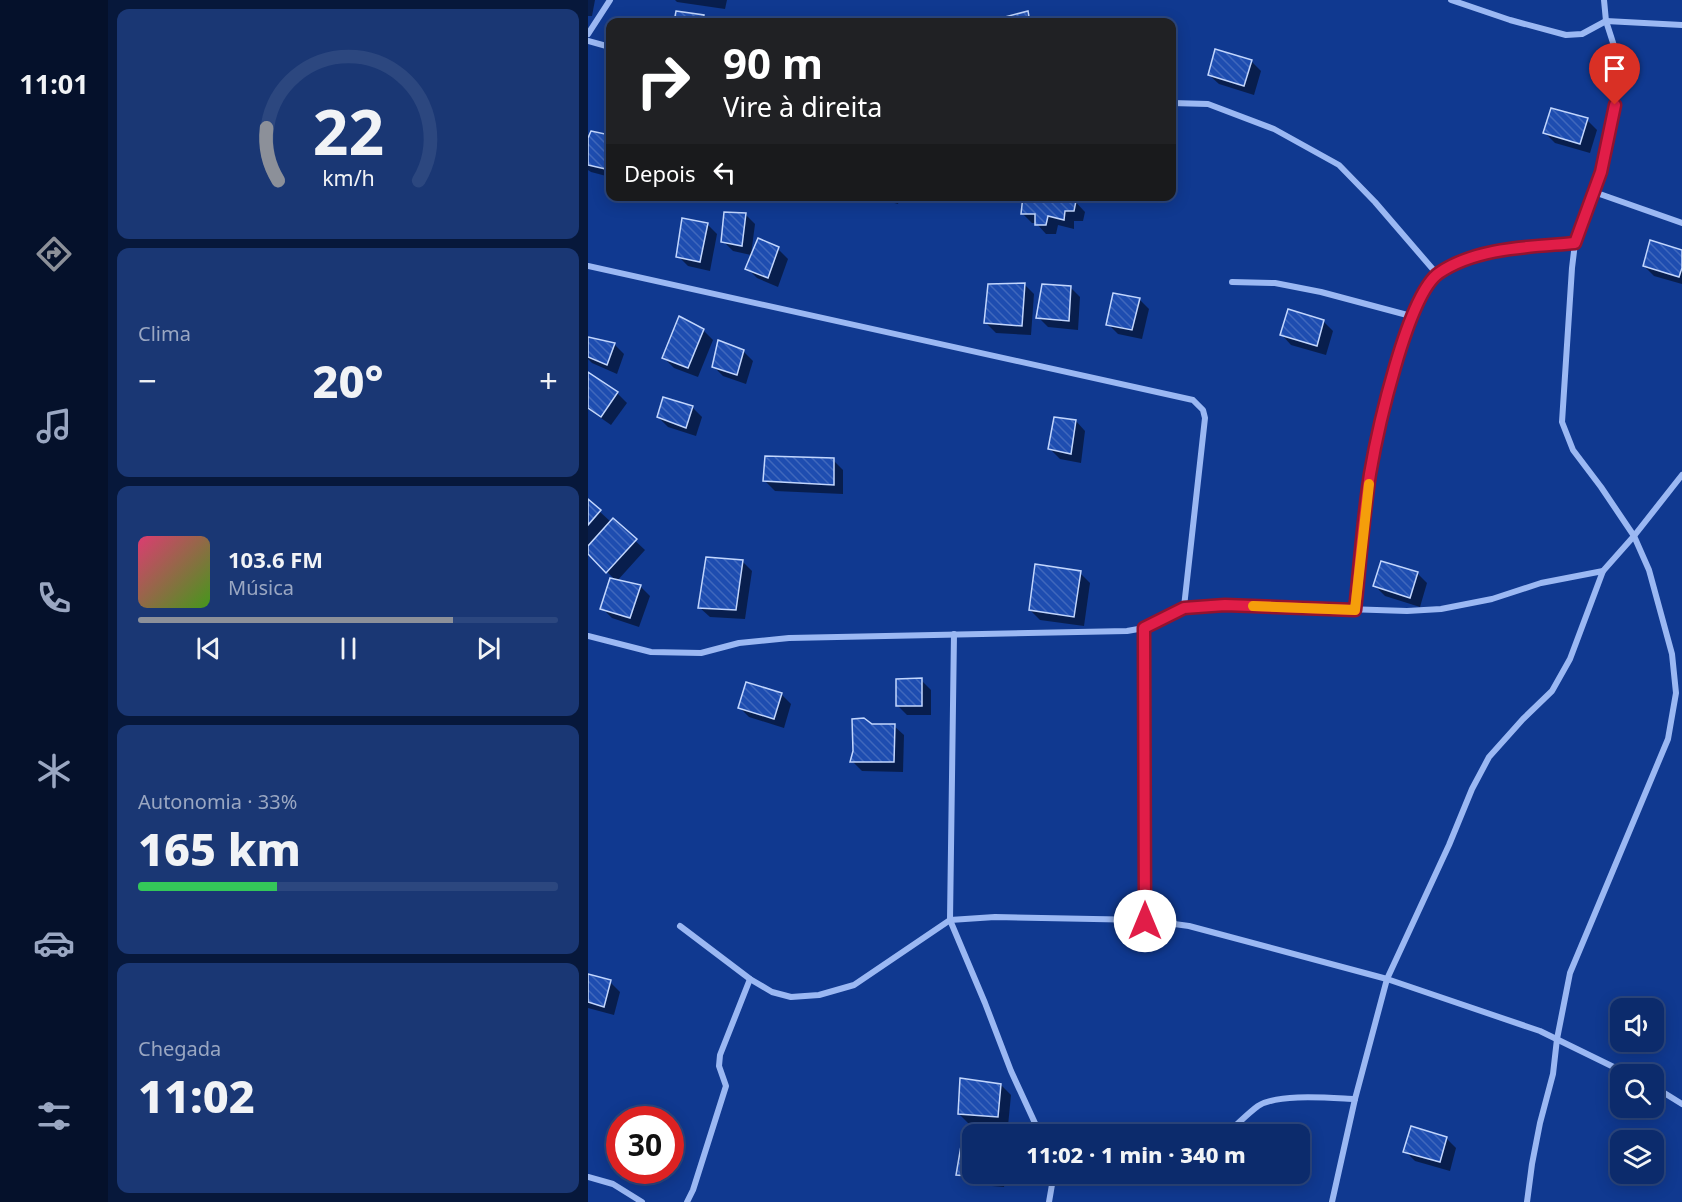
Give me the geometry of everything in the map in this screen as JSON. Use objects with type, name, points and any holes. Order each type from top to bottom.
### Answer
[{"type":"street","points":[[588,34],[610,0]]},
{"type":"street","points":[[1451,0],[1510,20],[1566,35],[1582,34],[1606,21],[1682,25]]},
{"type":"street","points":[[1527,1202],[1540,1123],[1553,1074],[1557,1039],[1573,964],[1668,739],[1676,693],[1672,654],[1649,570],[1634,536],[1602,487],[1573,450],[1562,422],[1575,243],[1601,172],[1613,122],[1617,89],[1616,52],[1606,21],[1604,0]]},
{"type":"street","points":[[588,41],[606,46]]},
{"type":"street","points":[[1176,104],[1208,104],[1274,129],[1339,165],[1375,202],[1437,274]]},
{"type":"street","points":[[1594,192],[1682,223]]},
{"type":"street","points":[[1355,610],[1370,473],[1396,365],[1411,316],[1421,296],[1437,274],[1477,255],[1575,243]]},
{"type":"street","points":[[588,267],[1193,400],[1203,410],[1205,418],[1184,608]]},
{"type":"street","points":[[1232,282],[1275,283],[1321,292],[1411,316]]},
{"type":"street","points":[[1332,1202],[1355,1099],[1387,979],[1476,781],[1489,757],[1522,719],[1552,692],[1570,659],[1603,571],[1682,475]]},
{"type":"street","points":[[588,636],[651,652],[701,653],[739,643],[789,638],[1127,630],[1144,628],[1184,608],[1225,605],[1355,610],[1441,609],[1492,599],[1541,583],[1603,571]]},
{"type":"street","points":[[1144,628],[1145,921]]},
{"type":"street","points":[[954,634],[950,921],[1011,1071],[1035,1124]]},
{"type":"street","points":[[680,926],[750,979],[772,992],[790,997],[819,995],[854,984],[950,921],[995,917],[1145,921],[1189,926],[1387,979],[1540,1030],[1610,1065]]},
{"type":"street","points":[[687,1202],[693,1190],[726,1086],[719,1066],[720,1055],[750,979]]},
{"type":"street","points":[[1664,1093],[1682,1104]]},
{"type":"street","points":[[1237,1124],[1259,1105],[1278,1100],[1355,1099]]},
{"type":"street","points":[[588,1177],[613,1184],[642,1202]]},
{"type":"street","points":[[1049,1202],[1052,1184]]},
{"type":"building","points":[[676,11],[704,15],[704,18],[675,18]]},
{"type":"building","points":[[1028,11],[1029,18],[1001,18]]},
{"type":"building","points":[[1215,49],[1252,60],[1244,86],[1208,75]]},
{"type":"building","points":[[1551,108],[1588,118],[1580,144],[1543,133]]},
{"type":"building","points":[[591,131],[606,134],[606,169],[588,165],[588,138]]},
{"type":"building","points":[[1022,201],[1076,201],[1074,211],[1065,211],[1064,220],[1048,216],[1046,225],[1035,225],[1035,214],[1021,214]]},
{"type":"building","points":[[724,212],[746,213],[742,246],[721,242]]},
{"type":"building","points":[[682,218],[708,223],[700,262],[676,257]]},
{"type":"building","points":[[758,238],[779,247],[768,278],[745,269]]},
{"type":"building","points":[[1650,240],[1682,250],[1682,268],[1679,277],[1643,266]]},
{"type":"building","points":[[1025,283],[1022,326],[984,323],[988,284]]},
{"type":"building","points":[[1042,284],[1071,286],[1069,321],[1036,318]]},
{"type":"building","points":[[1113,293],[1140,298],[1132,330],[1106,325]]},
{"type":"building","points":[[1288,309],[1324,320],[1317,346],[1280,335]]},
{"type":"building","points":[[679,316],[704,329],[688,368],[662,358]]},
{"type":"building","points":[[588,337],[615,343],[607,365],[588,357]]},
{"type":"building","points":[[718,340],[744,350],[737,375],[712,367]]},
{"type":"building","points":[[588,372],[618,392],[601,417],[588,408]]},
{"type":"building","points":[[663,397],[693,406],[686,428],[657,417]]},
{"type":"building","points":[[1054,417],[1076,420],[1071,454],[1048,449]]},
{"type":"building","points":[[765,456],[834,458],[834,485],[763,481]]},
{"type":"building","points":[[588,499],[601,510],[588,525]]},
{"type":"building","points":[[613,518],[637,539],[606,573],[588,554],[588,546]]},
{"type":"building","points":[[706,557],[743,560],[736,610],[698,608]]},
{"type":"building","points":[[1381,561],[1418,572],[1410,598],[1373,586]]},
{"type":"building","points":[[1035,564],[1081,571],[1074,617],[1029,610]]},
{"type":"building","points":[[610,578],[641,585],[630,618],[600,609]]},
{"type":"building","points":[[922,678],[922,706],[896,706],[896,679]]},
{"type":"building","points":[[746,682],[782,693],[774,719],[738,708]]},
{"type":"building","points":[[864,718],[872,724],[895,724],[894,762],[850,762],[853,751],[852,719]]},
{"type":"building","points":[[588,974],[611,980],[604,1007],[588,1002]]},
{"type":"building","points":[[960,1078],[1001,1084],[998,1117],[958,1114]]},
{"type":"building","points":[[1411,1126],[1447,1137],[1440,1162],[1403,1152]]},
{"type":"building","points":[[962,1140],[962,1175],[956,1175]]},
{"type":"slow traffic","points":[[1253,606],[1355,610],[1369,484]]},
{"type":"route","points":[[1145,921],[1144,628],[1184,608],[1225,605],[1355,610],[1370,473],[1396,365],[1411,316],[1421,296],[1437,274],[1477,255],[1527,247],[1575,243],[1601,172],[1615,105]]}]
